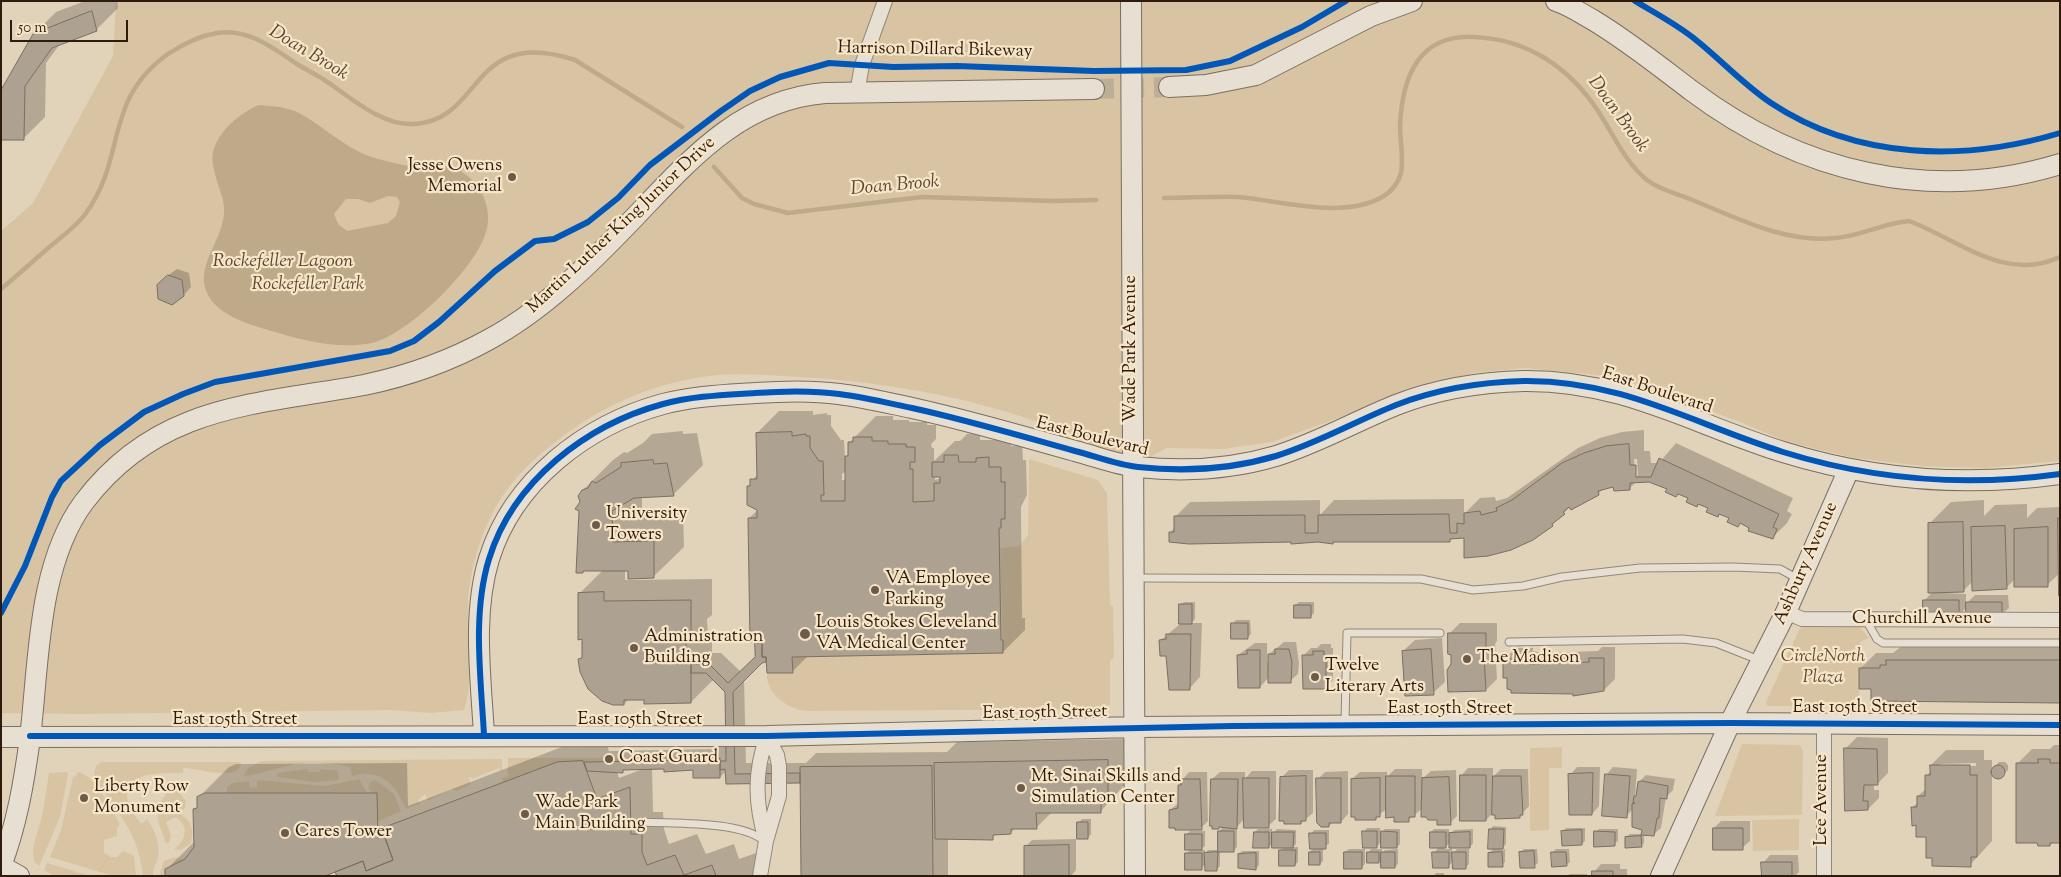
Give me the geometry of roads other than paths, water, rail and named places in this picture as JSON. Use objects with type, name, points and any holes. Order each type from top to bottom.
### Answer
[{"type":"main road","name":"Wade Park Avenue","points":[[1131,1],[1135,876]]},
{"type":"main road","points":[[1169,87],[1215,84],[1256,75],[1371,16],[1412,1]]},
{"type":"main road","points":[[1556,1],[1612,32],[1723,114],[1748,128],[1851,170],[1912,180],[1962,182],[2037,171],[2060,164]]},
{"type":"main road","name":"Martin Luther King Junior Drive","points":[[1,866],[21,802],[44,611],[60,549],[73,518],[84,502],[110,473],[157,437],[201,417],[251,403],[380,381],[433,365],[488,340],[520,321],[550,298],[629,223],[688,160],[712,140],[761,110],[785,100],[810,94],[857,92],[1094,89]]},
{"type":"main road","name":"East Boulevard","points":[[484,736],[481,680],[483,583],[498,535],[510,512],[530,485],[551,464],[588,438],[622,419],[658,405],[712,396],[785,391],[839,394],[915,409],[1133,467],[1218,469],[1271,458],[1302,447],[1395,406],[1444,390],[1480,384],[1527,381],[1579,384],[1611,390],[1666,408],[1782,452],[1849,469],[1929,480],[1986,480],[2060,474]]},
{"type":"main road","name":"Ashbury Avenue","points":[[1661,876],[1730,723],[1786,612],[1849,469]]},
{"type":"main road","name":"East 105th Street","points":[[1,737],[767,736],[1135,728],[1730,723],[2060,725]]},
{"type":"main road","points":[[1,866],[19,876]]},
{"type":"street","points":[[857,92],[867,48],[886,1]]},
{"type":"street","name":"Churchill Avenue","points":[[1786,612],[1802,619],[2060,620]]},
{"type":"street","name":"Lee Avenue","points":[[1824,724],[1824,876]]},
{"type":"street","points":[[766,841],[758,798],[758,765],[767,736]]},
{"type":"street","points":[[760,876],[766,841],[774,819],[779,796],[779,766],[767,736]]},
{"type":"lane","points":[[1133,578],[1421,579],[1473,590],[1523,586],[1562,577],[1640,568],[1732,567],[1780,569],[1800,580]]},
{"type":"lane","points":[[1866,620],[1877,639],[1883,643],[2060,643]]},
{"type":"lane","points":[[1345,726],[1346,634],[1440,633]]},
{"type":"lane","points":[[1509,642],[1683,639],[1716,644],[1762,661]]},
{"type":"lane","points":[[643,822],[738,828],[754,832],[766,841]]},
{"type":"water","name":"Rockefeller Lagoon","points":[[259,105],[295,111],[354,149],[375,158],[407,165],[450,167],[464,173],[480,190],[486,202],[488,222],[482,243],[457,279],[422,313],[404,327],[372,343],[359,345],[333,345],[281,334],[251,325],[225,313],[212,301],[207,293],[204,282],[208,259],[218,237],[224,213],[223,200],[213,165],[213,155],[215,146],[226,129],[233,121]],"holes":[[[388,196],[397,197],[400,202],[396,216],[388,223],[347,231],[338,224],[334,214],[346,199],[358,199],[370,203]]]},
{"type":"waterway","name":"Doan Brook","points":[[1,289],[73,227],[86,213],[99,192],[107,171],[124,110],[134,90],[147,72],[174,50],[210,34],[228,32],[250,36],[323,79],[366,109],[390,120],[402,123],[414,124],[437,119],[454,108],[496,64],[515,55],[541,53],[575,60],[682,127]]},
{"type":"waterway","name":"Doan Brook","points":[[1164,198],[1239,197],[1293,205],[1332,208],[1351,207],[1368,203],[1384,196],[1390,192],[1401,173],[1401,108],[1410,76],[1417,62],[1427,51],[1439,43],[1455,38],[1474,37],[1512,43],[1545,58],[1574,81],[1587,95],[1632,165],[1647,180],[1664,190],[1745,222],[1780,233],[1816,239],[1845,237],[1909,221],[2001,262],[2020,265],[2039,264],[2060,257]]},
{"type":"waterway","name":"Doan Brook","points":[[714,167],[742,198],[754,204],[788,213],[922,197],[1054,201],[1096,200]]},
{"type":"tunnel","points":[[1094,89],[1169,87]]},
{"type":"place","name":"Jesse Owens Memorial","points":[[512,177]]},
{"type":"place","name":"University Towers","points":[[596,525]]},
{"type":"place","name":"VA Employee Parking","points":[[875,590]]},
{"type":"place","name":"Louis Stokes Cleveland VA Medical Center","points":[[805,634]]},
{"type":"place","name":"Administration Building","points":[[634,648]]},
{"type":"place","name":"The Madison","points":[[1467,659]]},
{"type":"place","name":"Twelve Literary Arts","points":[[1315,677]]},
{"type":"place","name":"Coast Guard","points":[[609,759]]},
{"type":"place","name":"Mt. Sinai Skills and Simulation Center","points":[[1021,788]]},
{"type":"place","name":"Liberty Row Monument","points":[[84,798]]},
{"type":"place","name":"Wade Park Main Building","points":[[525,814]]},
{"type":"place","name":"Cares Tower","points":[[285,833]]},
{"type":"park label","name":"Rockefeller Park","points":[[308,286]]},
{"type":"park label","name":"CircleNorth Plaza","points":[[1823,668]]}]
